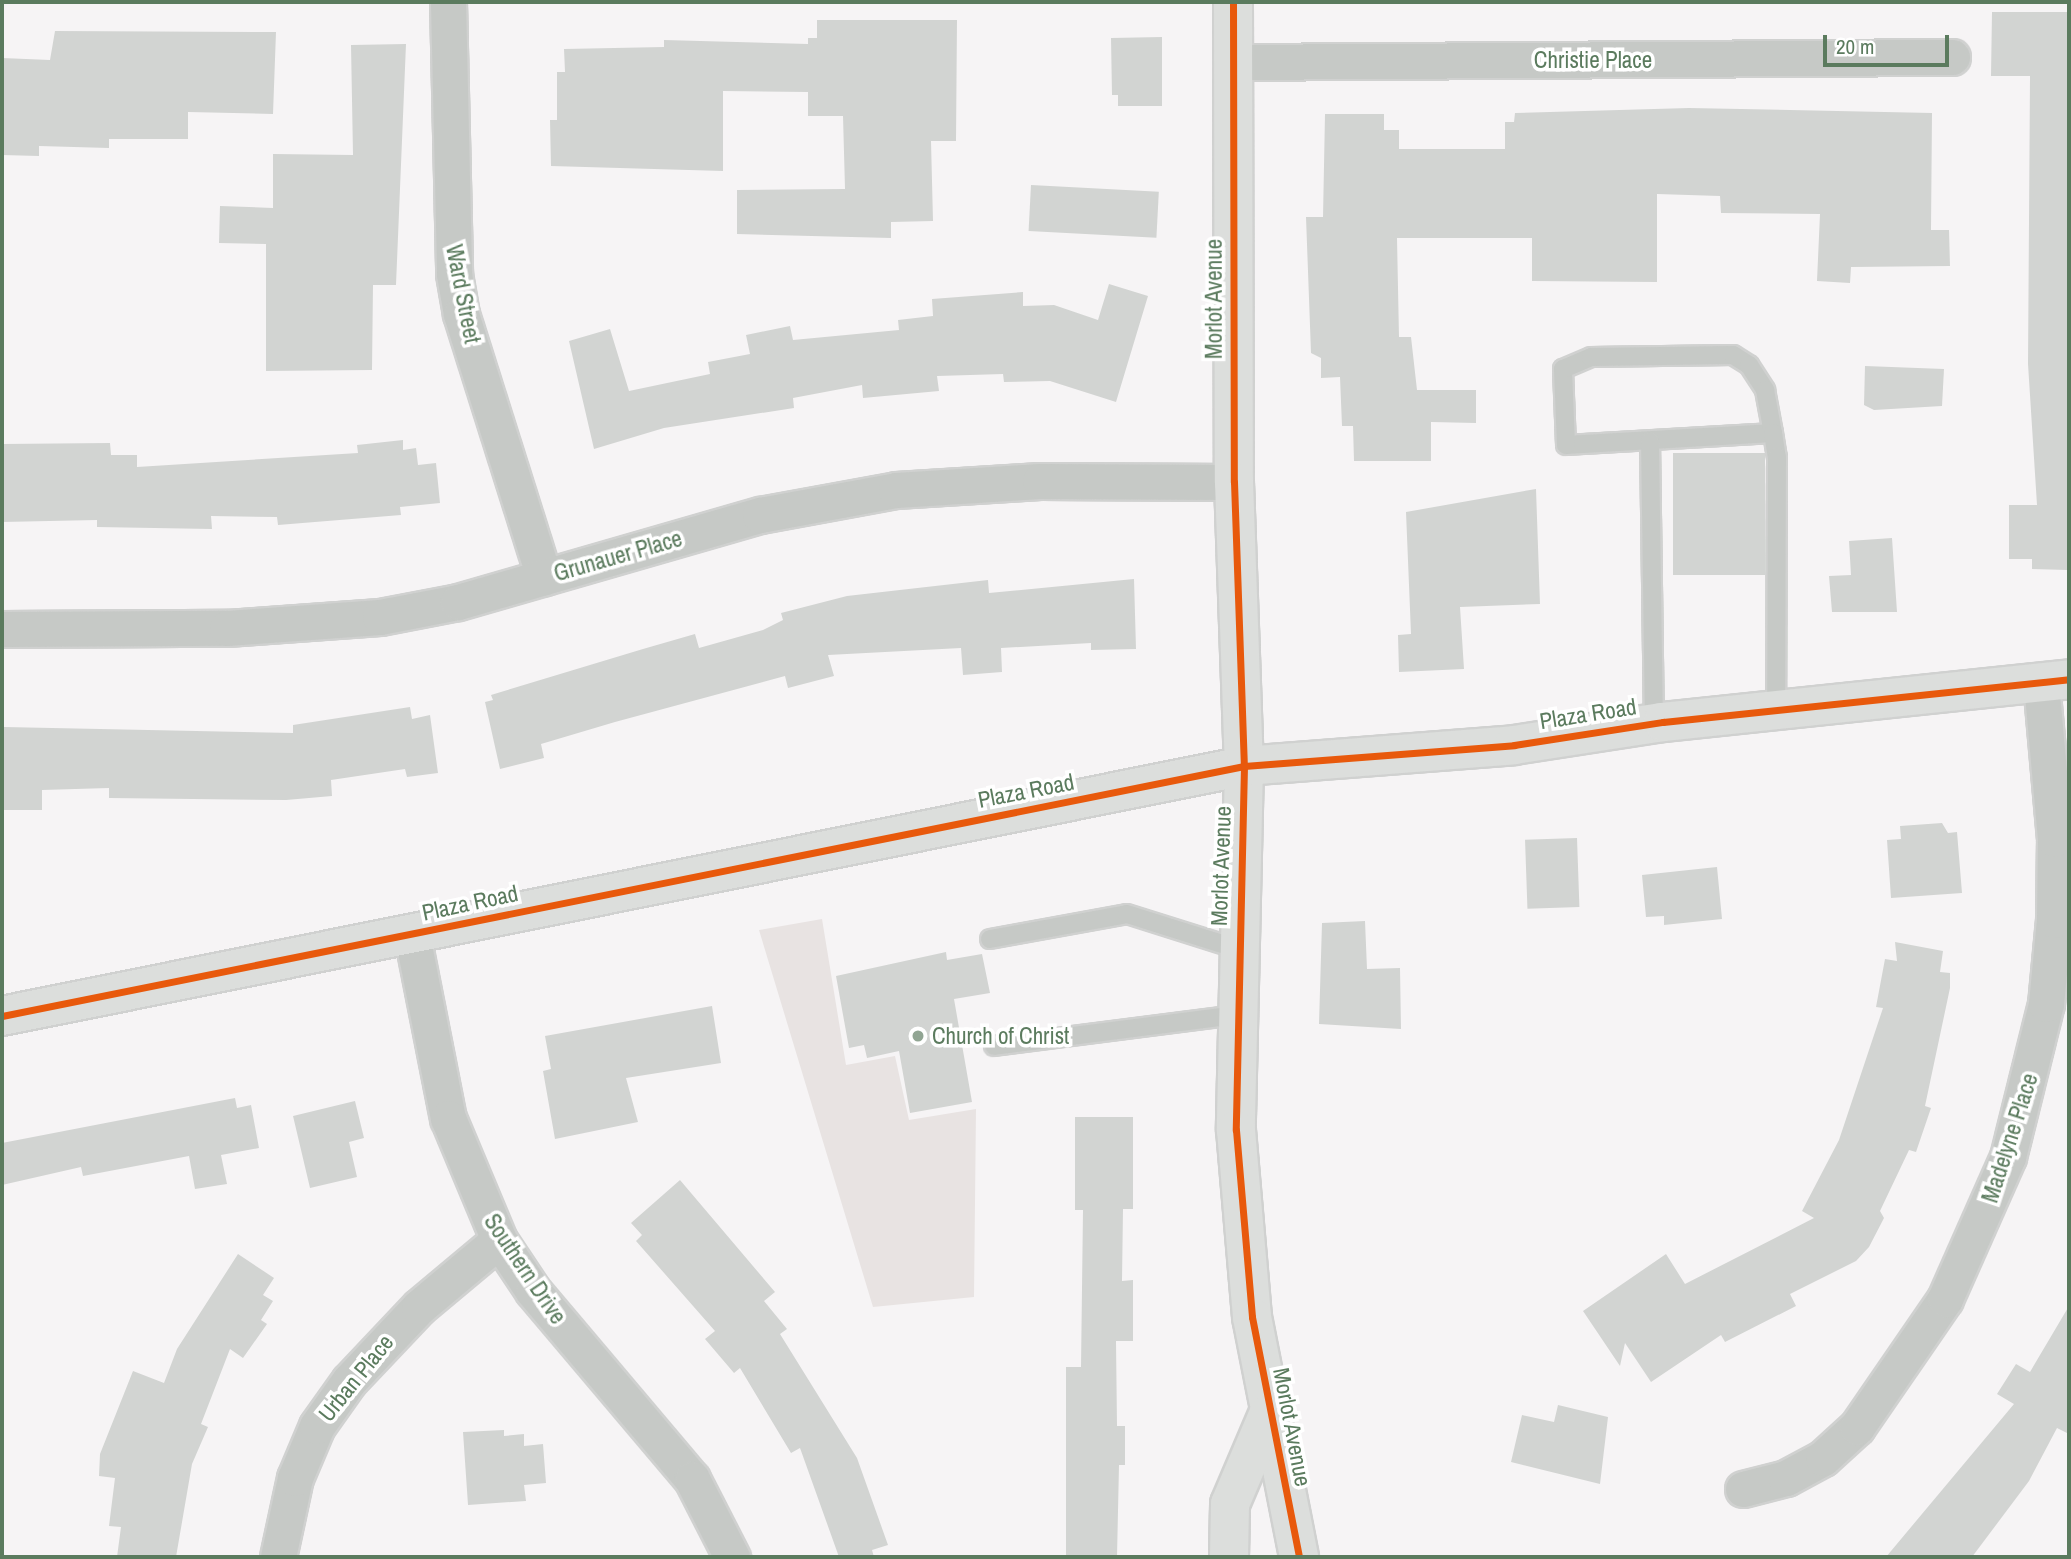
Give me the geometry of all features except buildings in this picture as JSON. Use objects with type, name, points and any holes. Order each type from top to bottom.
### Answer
[{"type":"street","name":"Ward Street","points":[[448,2],[454,274],[461,314],[544,576]]},
{"type":"street","name":"Morlot Avenue","points":[[1233,2],[1234,482],[1244,766],[1236,1015],[1241,1224],[1268,1415],[1299,1557]]},
{"type":"street","name":"Christie Place","points":[[1233,62],[1952,57]]},
{"type":"street","name":"Grunauer Place","points":[[2,629],[302,625],[458,602],[760,515],[896,490],[1040,481],[1234,482]]},
{"type":"street","name":"Plaza Road","points":[[2,1017],[1244,766],[1514,746],[1654,723],[2055,681]]},
{"type":"street","name":"Madelyne Place","points":[[1743,1489],[1786,1478],[1824,1458],[1857,1427],[1945,1299],[2008,1157],[2046,1004],[2054,920],[2055,681]]},
{"type":"street","name":"Southern Drive","points":[[412,935],[448,1118],[499,1240],[533,1291],[692,1479],[732,1557]]},
{"type":"street","name":"Urban Place","points":[[278,1557],[295,1478],[317,1426],[348,1381],[410,1316],[499,1240]]},
{"type":"street","points":[[1229,1557],[1230,1504],[1268,1415]]},
{"type":"lane","points":[[1773,433],[1566,445],[1563,369],[1591,357],[1733,355],[1749,365],[1765,390],[1773,433],[1776,709]]},
{"type":"lane","points":[[1650,441],[1654,723]]},
{"type":"lane","points":[[990,939],[1127,914],[1238,949]]},
{"type":"lane","points":[[993,1046],[1236,1015]]},
{"type":"shaded area","points":[[822,919],[846,1065],[895,1056],[909,1120],[976,1109],[974,1297],[873,1307],[759,930]]},
{"type":"cycle path","points":[[1233,2],[1234,482],[1244,766],[1236,1130],[1252,1317],[1299,1557]]},
{"type":"cycle path","points":[[2,1016],[1244,766],[1514,745],[1663,722],[2069,679]]},
{"type":"place","name":"Church of Christ","points":[[918,1036]]}]
